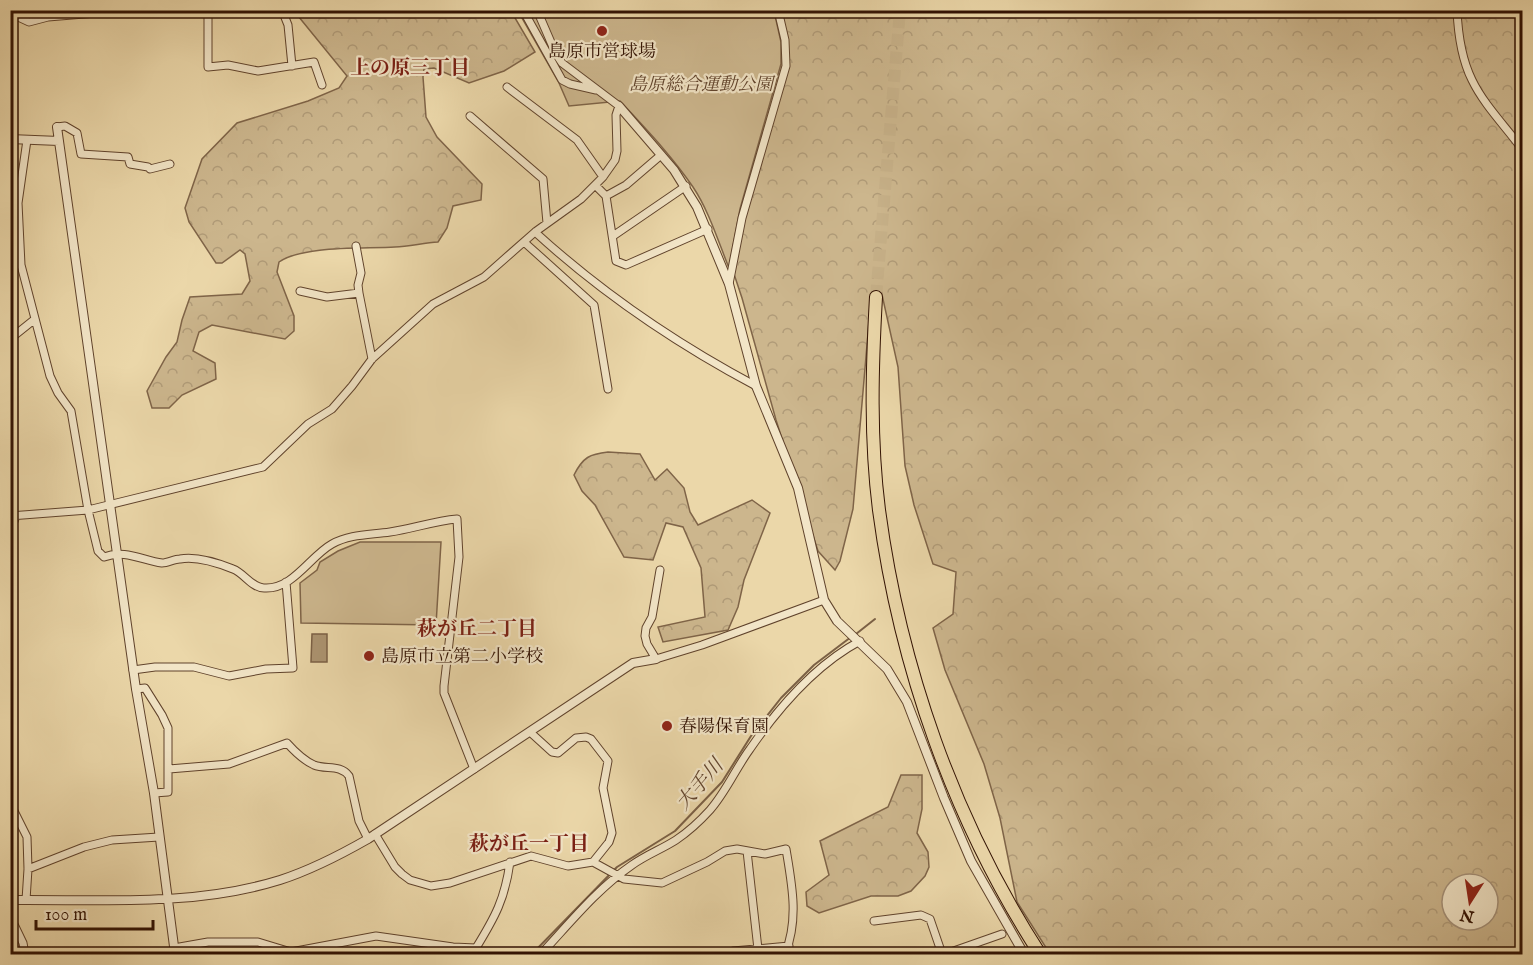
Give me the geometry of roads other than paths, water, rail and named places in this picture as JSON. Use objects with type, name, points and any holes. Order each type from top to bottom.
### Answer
[{"type":"highway","points":[[876,297],[872,393],[879,509],[892,587],[907,650],[926,715],[968,823],[989,869],[1040,954]]},
{"type":"street","points":[[10,11],[29,22],[48,17],[96,13],[99,10]]},
{"type":"street","points":[[208,10],[208,67],[228,65],[258,71],[314,62],[322,85]]},
{"type":"street","points":[[282,10],[288,25],[292,66]]},
{"type":"street","points":[[523,10],[562,80],[602,91]]},
{"type":"street","points":[[537,10],[562,63],[619,106],[686,186],[708,230],[729,285],[756,386],[798,489],[824,600],[837,621],[887,669],[907,702],[971,861],[1024,954]]},
{"type":"street","points":[[729,285],[742,218],[786,66],[785,40],[778,10]]},
{"type":"street","points":[[1457,10],[1464,56],[1471,79],[1522,149]]},
{"type":"street","points":[[507,87],[577,140],[603,177]]},
{"type":"street","points":[[10,532],[13,516],[88,510],[263,467],[308,424],[332,409],[372,359],[434,304],[484,277],[535,232],[581,199],[603,177],[615,160],[616,115],[619,106]]},
{"type":"street","points":[[470,116],[543,179],[547,223]]},
{"type":"street","points":[[170,164],[150,169],[148,166],[130,164],[128,157],[81,153],[77,133],[65,126],[57,127],[136,689],[154,793],[174,951],[208,942],[258,942],[291,952],[376,936],[477,951],[501,903],[510,862]]},
{"type":"street","points":[[10,139],[59,141]]},
{"type":"street","points":[[27,140],[18,203],[21,265],[50,376],[58,393],[71,411],[88,510],[98,551],[104,557],[117,553],[162,562],[195,558],[232,568],[265,589],[286,582],[306,567],[319,552],[353,536],[457,519],[459,557],[444,693],[474,769]]},
{"type":"street","points":[[606,196],[626,184],[661,155]]},
{"type":"street","points":[[594,185],[606,196],[616,261],[626,265],[708,230]]},
{"type":"street","points":[[613,236],[686,186]]},
{"type":"street","points":[[535,232],[621,303],[704,359],[756,386]]},
{"type":"street","points":[[524,242],[594,305],[608,389]]},
{"type":"street","points":[[356,246],[361,273],[359,293],[372,359]]},
{"type":"street","points":[[300,291],[327,297],[359,293]]},
{"type":"street","points":[[10,339],[35,320]]},
{"type":"street","points":[[656,659],[645,636],[652,617],[660,570]]},
{"type":"street","points":[[134,670],[155,667],[194,667],[229,676],[267,669],[293,668],[286,582]]},
{"type":"street","points":[[10,900],[167,900],[230,892],[282,879],[326,862],[372,837],[633,663],[656,659],[702,645],[824,600]]},
{"type":"street","points":[[541,954],[613,874],[677,839],[692,828],[711,808],[750,749],[786,702],[825,664],[859,640]]},
{"type":"street","points":[[136,689],[145,688],[166,723],[168,792],[154,793]]},
{"type":"street","points":[[530,732],[552,752],[558,753],[576,738],[586,737],[591,739],[607,757],[608,765],[603,788],[612,833],[609,842],[592,862]]},
{"type":"street","points":[[169,769],[229,764],[287,743],[295,753],[311,764],[322,768],[340,768],[345,771],[349,776],[359,821],[402,874],[410,880],[431,886],[450,883],[531,856],[568,866],[592,862],[613,874],[632,881],[662,883],[725,851],[736,849],[765,854],[786,849],[792,883],[794,921],[785,954]]},
{"type":"street","points":[[10,803],[27,837],[26,900]]},
{"type":"street","points":[[28,869],[84,847],[112,840],[159,837]]},
{"type":"street","points":[[747,851],[758,949]]},
{"type":"street","points":[[874,921],[921,915],[930,919],[943,954],[955,953],[1002,934]]},
{"type":"street","points":[[10,916],[25,954]]},
{"type":"street","points":[[733,951],[789,946]]},
{"type":"waterway","name":"大手川","points":[[856,634],[875,619]]},
{"type":"waterway","name":"大手川","points":[[532,954],[617,867],[675,831],[722,782],[751,736],[781,698],[814,665],[851,637]]},
{"type":"tunnel","points":[[876,297],[900,10]]},
{"type":"place","name":"島原市営球場","points":[[602,31]]},
{"type":"place","name":"島原市立第二小学校","points":[[369,656]]},
{"type":"place","name":"春陽保育園","points":[[667,726]]},
{"type":"district","name":"上の原三丁目","points":[[410,67]]},
{"type":"district","name":"萩が丘二丁目","points":[[477,628]]},
{"type":"district","name":"萩が丘一丁目","points":[[529,843]]},
{"type":"park label","name":"島原総合運動公園","points":[[701,84]]}]
